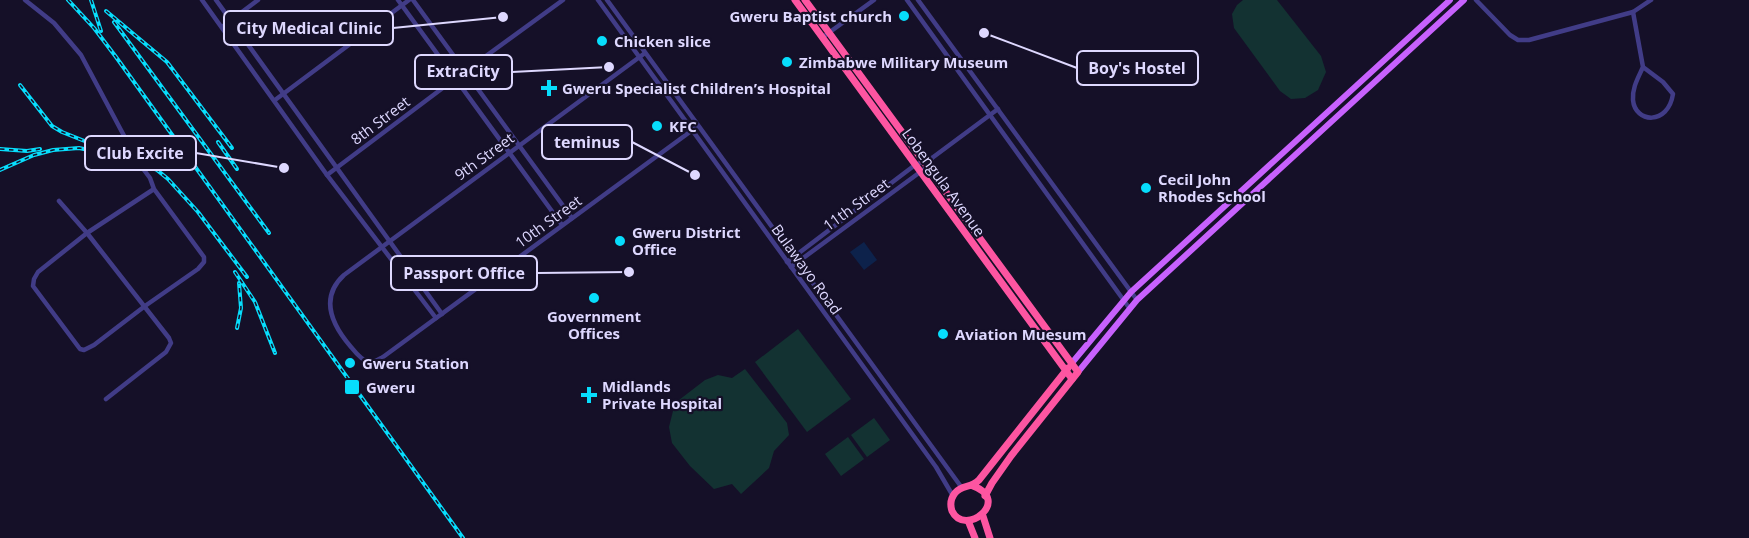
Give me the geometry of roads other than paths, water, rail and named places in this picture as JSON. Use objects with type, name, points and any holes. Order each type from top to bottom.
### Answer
[{"type":"highway","name":"Lobengula Avenue","points":[[795,0],[826,35],[925,164],[1078,372]]},
{"type":"highway","name":"Lobengula Avenue","points":[[805,0],[826,35],[915,165],[1072,379]]},
{"type":"highway","points":[[973,486],[1071,364]]},
{"type":"highway","points":[[986,496],[973,486],[962,488],[953,496],[951,506],[955,516],[969,523],[983,516],[987,507],[986,496],[992,483],[1078,372]]},
{"type":"highway","points":[[983,516],[990,538]]},
{"type":"highway","points":[[969,523],[975,538]]},
{"type":"main road","points":[[1071,364],[1131,292],[1450,0]]},
{"type":"main road","points":[[1078,372],[1137,300],[1464,0]]},
{"type":"street","points":[[25,0],[54,23],[81,55],[154,189],[202,252],[204,262],[198,269],[84,350],[77,346],[33,286],[34,279],[38,272],[87,233],[154,189]]},
{"type":"street","points":[[202,0],[327,175],[436,318]]},
{"type":"street","points":[[216,0],[442,314]]},
{"type":"street","points":[[222,27],[258,0]]},
{"type":"street","points":[[274,100],[400,3],[411,0],[572,218]]},
{"type":"street","name":"8th Street","points":[[327,175],[563,0]]},
{"type":"street","name":"Bulawayo Road","points":[[598,0],[936,467],[953,496]]},
{"type":"street","name":"Bulawayo Road","points":[[607,0],[962,488]]},
{"type":"street","points":[[826,35],[874,0]]},
{"type":"street","points":[[907,0],[1130,309]]},
{"type":"street","points":[[918,0],[1137,300]]},
{"type":"street","points":[[1476,0],[1510,35],[1518,40],[1529,40],[1633,12],[1651,0]]},
{"type":"street","points":[[400,3],[562,225]]},
{"type":"street","points":[[1633,12],[1643,67],[1634,87],[1634,105],[1648,117],[1660,116],[1666,113],[1672,94],[1663,82],[1643,67]]},
{"type":"street","points":[[945,53],[953,48]]},
{"type":"street","name":"9th Street","points":[[382,357],[373,362],[363,359],[335,327],[332,317],[332,295],[339,280],[381,246],[645,53]]},
{"type":"street","name":"11th Street","points":[[791,267],[920,172],[932,158],[998,109]]},
{"type":"street","name":"10th Street","points":[[382,357],[698,126]]},
{"type":"street","name":"11th Street","points":[[787,262],[915,165],[925,164]]},
{"type":"street","points":[[58,201],[87,233],[170,338],[170,346],[166,352],[106,399]]},
{"type":"street","points":[[1087,250],[1096,243]]},
{"type":"street","points":[[936,467],[943,461]]},
{"type":"water","points":[[864,242],[877,260],[864,270],[850,252]]},
{"type":"railway","points":[[68,0],[94,28],[116,57],[463,538]]},
{"type":"railway","points":[[91,0],[101,31]]},
{"type":"railway","points":[[106,11],[167,62],[232,148]]},
{"type":"railway","points":[[114,22],[269,233]]},
{"type":"railway","points":[[20,85],[52,126],[92,144]]},
{"type":"railway","points":[[218,142],[237,169]]},
{"type":"railway","points":[[0,170],[34,155],[53,150],[79,148],[123,157],[157,170],[198,212],[247,277]]},
{"type":"railway","points":[[0,149],[27,151],[40,149]]},
{"type":"railway","points":[[235,272],[255,302],[275,353]]},
{"type":"railway","points":[[237,328],[241,308],[239,283]]},
{"type":"place","name":"Gweru Baptist church","points":[[904,16]]},
{"type":"place","name":"City Medical Clinic","points":[[503,17]]},
{"type":"place","name":"Boy's Hostel","points":[[984,33]]},
{"type":"place","name":"Chicken slice","points":[[602,41]]},
{"type":"place","name":"Zimbabwe Military Museum","points":[[787,62]]},
{"type":"place","name":"ExtraCity","points":[[609,67]]},
{"type":"place","name":"Gweru Specialist Children’s Hospital","points":[[549,88]]},
{"type":"place","name":"KFC","points":[[657,126]]},
{"type":"place","name":"Club Excite","points":[[284,168]]},
{"type":"place","name":"teminus","points":[[695,175]]},
{"type":"place","name":"Cecil John Rhodes School","points":[[1146,188]]},
{"type":"place","name":"Gweru District Office","points":[[620,241]]},
{"type":"place","name":"Passport Office","points":[[629,272]]},
{"type":"place","name":"Government Offices","points":[[594,298]]},
{"type":"place","name":"Aviation Muesum","points":[[943,334]]},
{"type":"place","name":"Gweru Station","points":[[350,363]]},
{"type":"place","name":"Gweru","points":[[352,387]]},
{"type":"place","name":"Midlands Private Hospital","points":[[589,395]]}]
